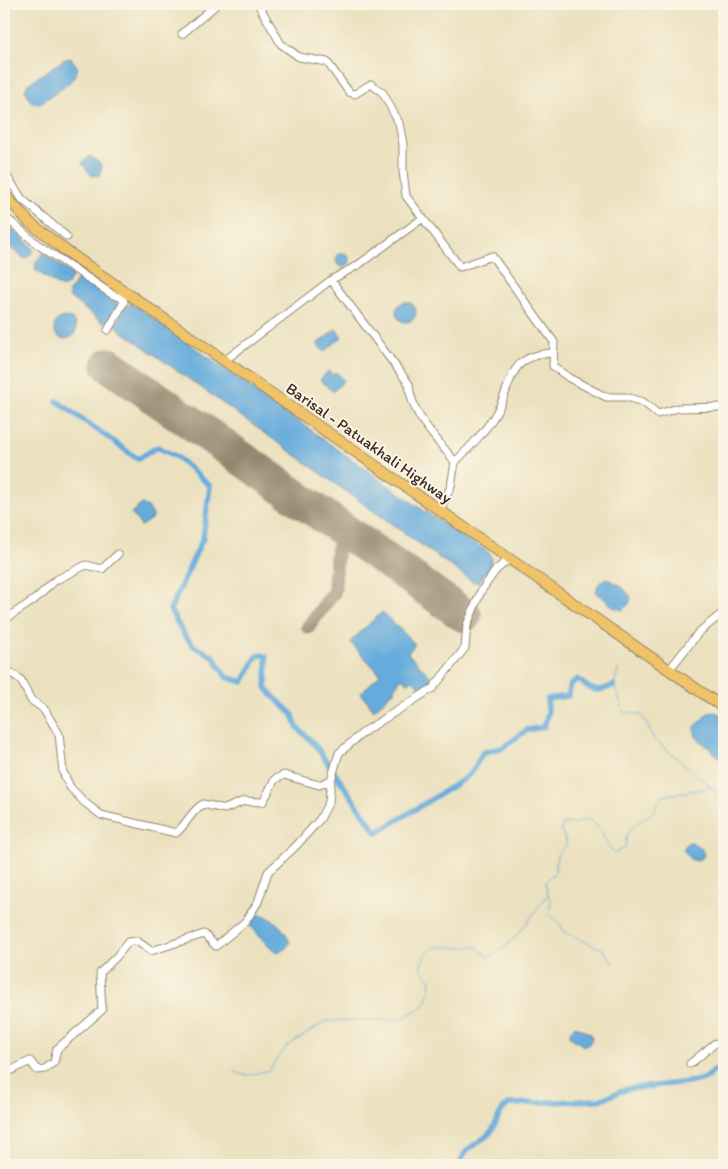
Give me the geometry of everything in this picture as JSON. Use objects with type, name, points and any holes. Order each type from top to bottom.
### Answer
[{"type":"highway","name":"Barisal - Patuakhali Highway","points":[[4,194],[29,222],[50,239],[724,708]]},
{"type":"street","points":[[182,34],[217,4]]},
{"type":"street","points":[[258,4],[281,44],[299,57],[327,62],[349,92],[354,94],[371,84],[383,93],[399,123],[403,144],[403,171],[406,196],[460,267],[492,256],[554,342],[552,353],[554,366],[569,378],[606,397],[626,397],[643,402],[658,414],[678,408],[724,407]]},
{"type":"street","points":[[4,172],[22,199],[67,237]]},
{"type":"street","points":[[4,216],[37,244],[113,295],[122,298],[124,302],[108,330]]},
{"type":"street","points":[[224,361],[330,280],[358,265],[423,218]]},
{"type":"street","points":[[330,280],[408,384],[409,399],[419,416],[455,462]]},
{"type":"street","points":[[440,510],[451,486],[455,462],[482,435],[496,414],[508,382],[527,357],[552,353]]},
{"type":"street","points":[[4,620],[34,600],[56,580],[86,565],[102,569],[118,554]]},
{"type":"street","points":[[4,1074],[30,1061],[37,1070],[41,1070],[54,1062],[57,1049],[102,1010],[100,973],[128,942],[137,941],[151,951],[204,934],[216,946],[246,921],[258,902],[268,872],[296,846],[320,819],[329,802],[331,780],[339,753],[365,731],[433,688],[465,648],[467,625],[481,591],[496,570],[509,559]]},
{"type":"street","points":[[669,670],[698,632],[724,612]]},
{"type":"street","points":[[4,668],[21,680],[32,700],[44,709],[59,734],[62,772],[70,787],[100,815],[176,833],[184,826],[196,808],[203,804],[225,809],[244,801],[263,802],[275,779],[284,775],[319,784],[331,780]]},
{"type":"street","points":[[690,1064],[714,1044],[724,1040]]},
{"type":"water","points":[[71,58],[78,68],[68,84],[39,104],[32,103],[25,90],[28,84],[65,59]]},
{"type":"water","points":[[90,156],[102,165],[100,175],[92,176],[82,163]]},
{"type":"water","points":[[4,226],[13,229],[33,248],[32,253],[25,259],[4,243]]},
{"type":"water","points":[[43,253],[72,274],[72,278],[65,287],[60,287],[35,270],[36,262]]},
{"type":"water","points":[[340,253],[346,253],[350,260],[346,267],[340,267],[336,263],[336,257]]},
{"type":"water","points":[[78,278],[115,300],[118,307],[110,320],[102,322],[69,297],[69,291]]},
{"type":"water","points":[[406,302],[413,305],[416,312],[413,319],[406,322],[399,319],[396,312],[399,305]]},
{"type":"water","points":[[132,303],[423,510],[488,552],[492,558],[488,570],[479,582],[473,582],[120,330],[116,324],[124,309]]},
{"type":"water","points":[[65,317],[73,320],[76,328],[73,336],[65,339],[57,336],[54,328],[57,320]]},
{"type":"water","points":[[336,329],[342,337],[324,352],[317,344]]},
{"type":"water","points":[[328,371],[333,375],[336,372],[344,380],[333,392],[320,380]]},
{"type":"water","points":[[142,504],[148,507],[154,517],[141,526],[131,513]]},
{"type":"water","points":[[605,578],[620,585],[631,597],[629,604],[623,610],[615,608],[596,592],[598,585]]},
{"type":"water","points":[[382,612],[415,644],[408,653],[435,681],[425,693],[413,680],[408,683],[402,678],[394,688],[395,690],[374,710],[361,693],[380,674],[350,642]]},
{"type":"water","points":[[716,712],[724,717],[724,761],[696,737],[694,728],[708,713]]},
{"type":"water","points":[[692,842],[702,849],[704,856],[697,861],[690,859],[683,849],[687,843]]},
{"type":"water","points":[[258,913],[282,928],[290,943],[285,949],[277,952],[269,947],[249,924]]},
{"type":"water","points":[[575,1026],[591,1034],[592,1039],[589,1044],[584,1046],[570,1037],[570,1032]]},
{"type":"waterway","points":[[57,401],[138,459],[157,447],[177,457],[210,486],[203,538],[170,610],[185,636],[195,647],[213,656],[226,677],[243,682],[257,656],[263,655],[267,657],[266,687],[293,715],[297,727],[315,745],[377,833],[464,779],[472,772],[483,752],[502,748],[527,730],[544,727],[548,712],[547,699],[568,696],[571,684],[578,679],[587,687],[595,690],[614,685]]},
{"type":"waterway","points":[[618,670],[614,685],[624,712],[642,715],[654,739],[724,798]]},
{"type":"waterway","points":[[234,1070],[242,1075],[268,1071],[286,1047],[326,1021],[401,1019],[424,1006],[430,993],[431,981],[420,967],[427,953],[435,947],[460,948],[474,946],[488,957],[498,952],[514,939],[548,895],[545,882],[555,872],[557,855],[567,844],[561,830],[564,823],[574,824],[587,819],[592,822],[600,830],[615,854],[626,846],[627,834],[633,826],[652,813],[662,796],[713,787]]},
{"type":"waterway","points":[[548,895],[551,900],[549,914],[561,925],[564,932],[604,950],[613,963]]},
{"type":"waterway","points":[[461,1165],[467,1150],[489,1134],[499,1115],[509,1104],[599,1100],[627,1089],[696,1081],[706,1078],[714,1071]]},
{"type":"taxiway","points":[[308,627],[334,592],[337,549],[348,534]]},
{"type":"runway","points":[[109,365],[464,615]]}]
